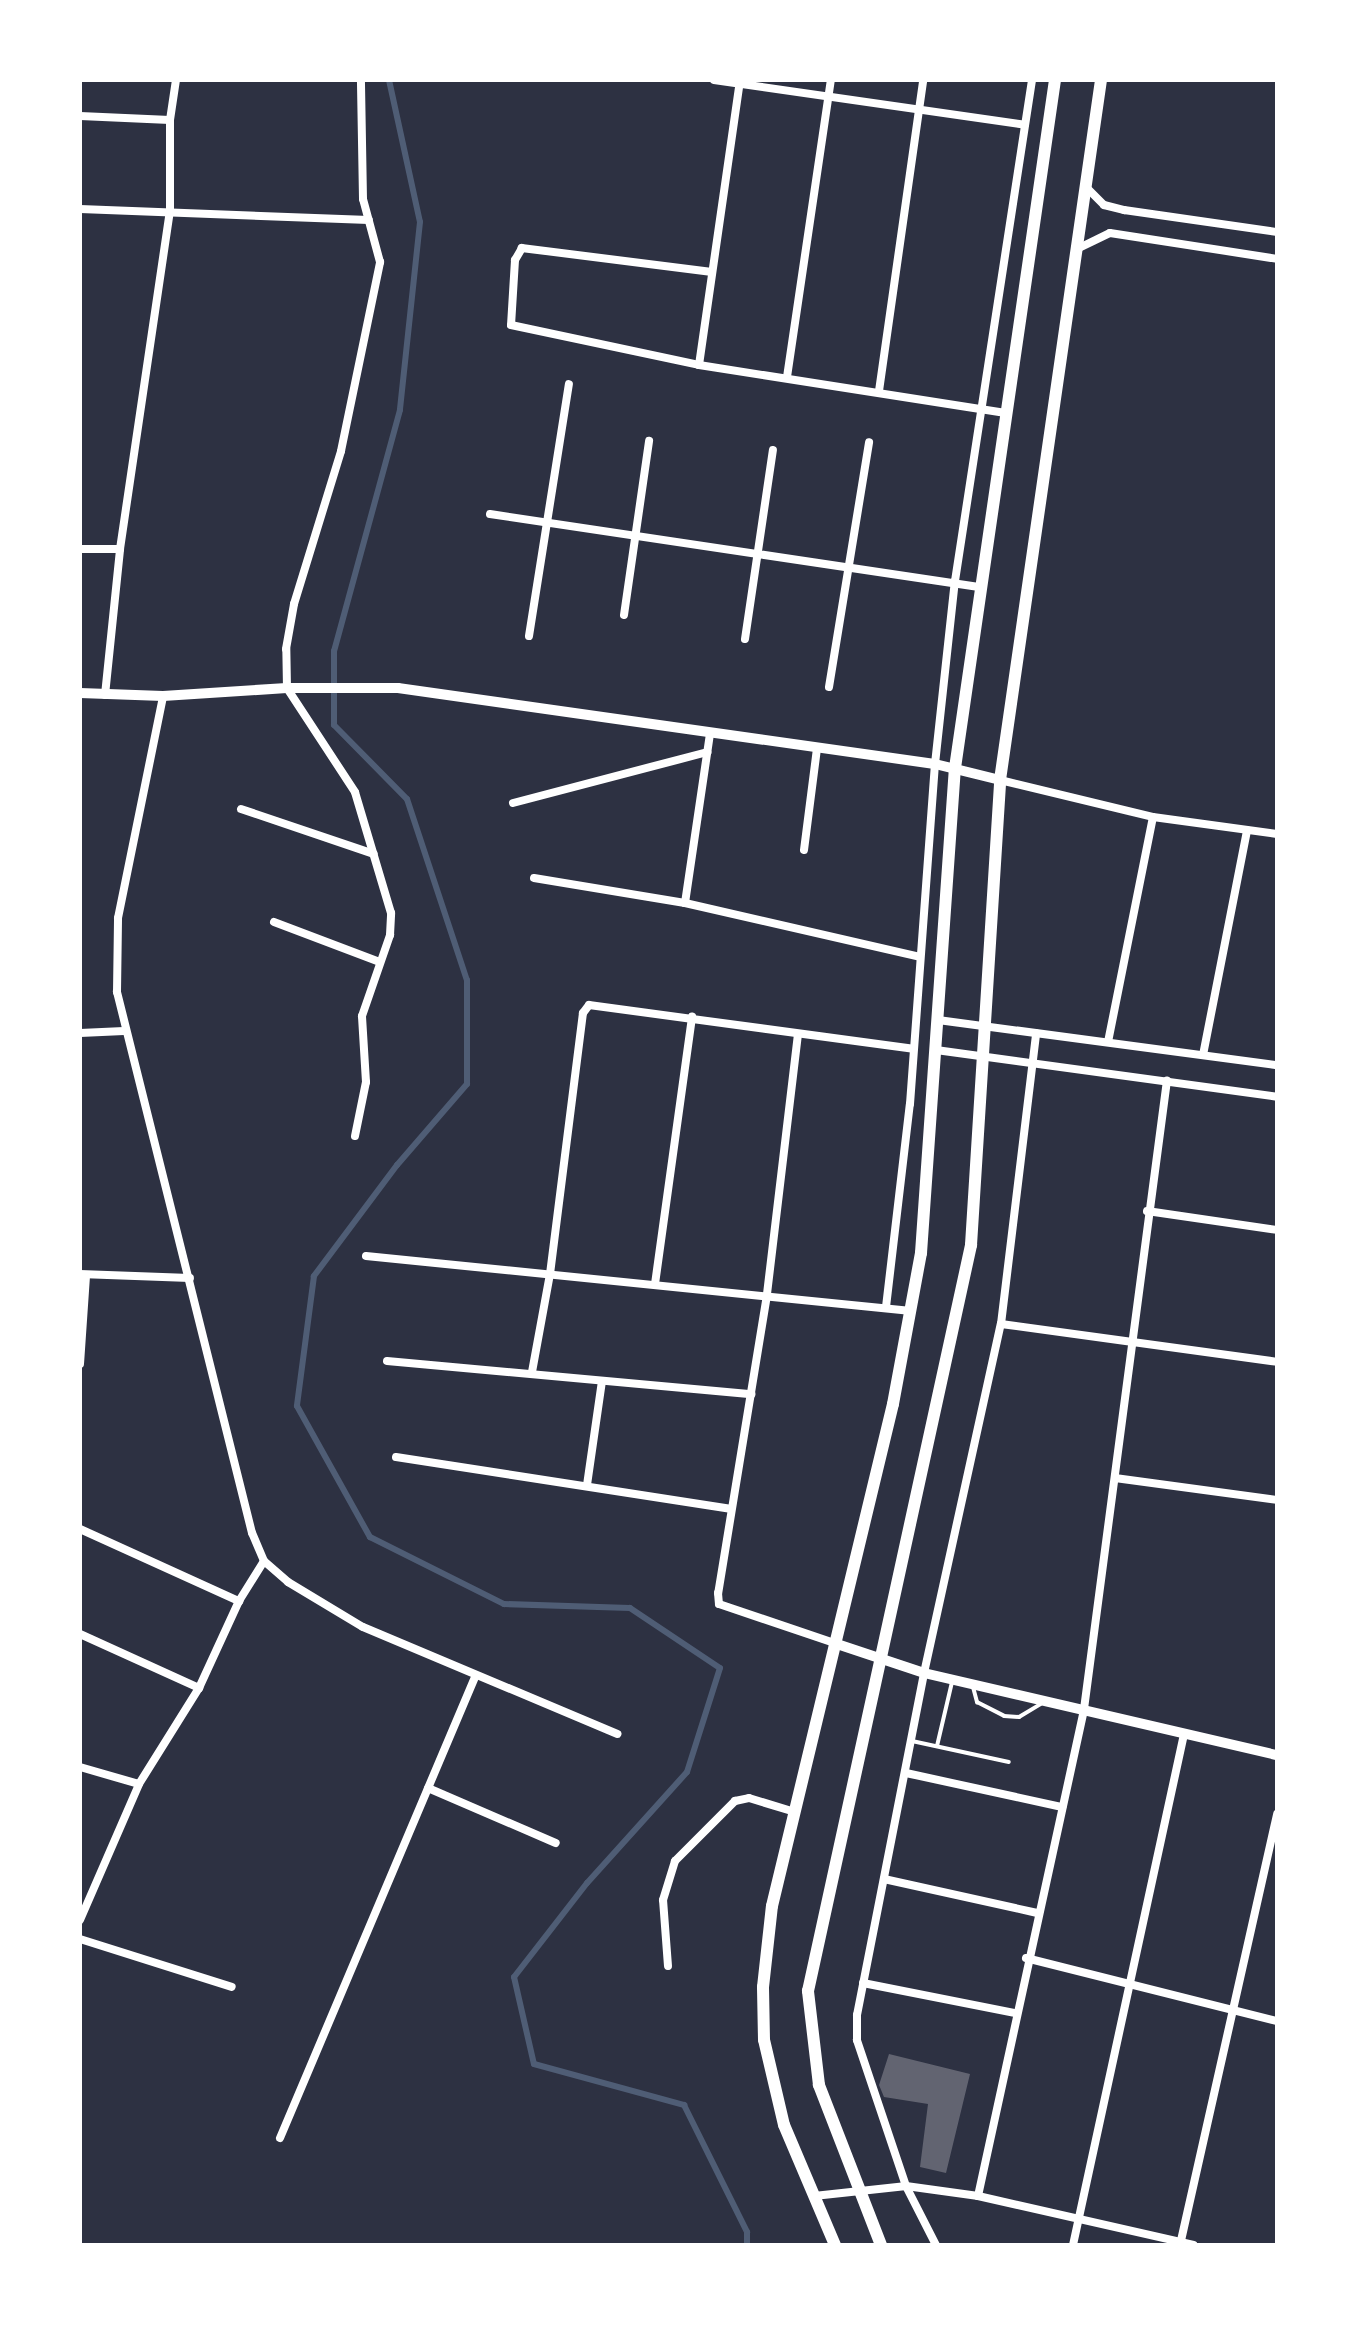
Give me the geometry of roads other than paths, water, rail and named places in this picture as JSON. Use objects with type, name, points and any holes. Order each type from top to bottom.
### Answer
[{"type":"main road","points":[[835,2245],[784,2125],[764,2040],[763,1987],[772,1906],[911,1311],[921,1253],[955,768],[1055,80]]},
{"type":"main road","points":[[881,2245],[856,2190],[819,2085],[808,1991],[877,1659],[971,1245],[1000,780],[1101,80]]},
{"type":"street","points":[[105,695],[120,549],[170,212],[170,120],[176,80]]},
{"type":"street","points":[[355,1136],[366,1082],[362,1016],[380,962],[391,913],[355,792],[287,688],[286,649],[294,604],[341,451],[380,262],[363,199],[361,80]]},
{"type":"street","points":[[714,80],[1025,125]]},
{"type":"street","points":[[787,377],[831,80]]},
{"type":"street","points":[[879,391],[923,80]]},
{"type":"street","points":[[886,1307],[913,1049],[935,764],[955,581],[984,410],[1032,80]]},
{"type":"street","points":[[699,365],[740,82]]},
{"type":"street","points":[[80,116],[170,120]]},
{"type":"street","points":[[1087,188],[1104,205],[1277,232]]},
{"type":"street","points":[[80,209],[369,220]]},
{"type":"street","points":[[1079,248],[1110,233],[1277,259]]},
{"type":"street","points":[[712,272],[529,247],[518,251],[515,260],[509,315],[515,330],[699,365],[1007,413]]},
{"type":"street","points":[[529,636],[569,384]]},
{"type":"street","points":[[624,615],[649,441]]},
{"type":"street","points":[[829,687],[869,442]]},
{"type":"street","points":[[745,639],[773,450]]},
{"type":"street","points":[[490,514],[981,587]]},
{"type":"street","points":[[80,549],[120,549]]},
{"type":"street","points":[[80,693],[163,696],[287,688],[398,688],[935,764],[1153,817],[1277,834]]},
{"type":"street","points":[[163,696],[114,953],[124,1031],[190,1278],[252,1533],[264,1561],[288,1582],[363,1627],[475,1677],[617,1734]]},
{"type":"street","points":[[685,903],[710,734]]},
{"type":"street","points":[[804,850],[817,749]]},
{"type":"street","points":[[513,803],[707,752]]},
{"type":"street","points":[[241,809],[374,854]]},
{"type":"street","points":[[1108,1042],[1153,817]]},
{"type":"street","points":[[1203,1055],[1247,830]]},
{"type":"street","points":[[534,878],[685,903],[920,957]]},
{"type":"street","points":[[274,922],[380,962]]},
{"type":"street","points":[[532,1372],[550,1274],[583,1013],[599,1003],[913,1049]]},
{"type":"street","points":[[655,1284],[692,1017]]},
{"type":"street","points":[[938,1020],[1277,1065]]},
{"type":"street","points":[[80,1033],[124,1031]]},
{"type":"street","points":[[936,2245],[906,2186],[857,2040],[863,1983],[924,1673],[1001,1324],[1036,1033]]},
{"type":"street","points":[[798,1034],[767,1295],[730,1509],[719,1604],[924,1673],[1277,1755]]},
{"type":"street","points":[[936,1050],[1277,1097]]},
{"type":"street","points":[[978,2196],[1014,2013],[1084,1709],[1147,1211],[1167,1080]]},
{"type":"street","points":[[1147,1211],[1277,1230]]},
{"type":"street","points":[[366,1256],[911,1311]]},
{"type":"street","points":[[80,1364],[83,1274],[190,1278]]},
{"type":"street","points":[[1001,1324],[1277,1362]]},
{"type":"street","points":[[387,1361],[752,1394]]},
{"type":"street","points":[[587,1485],[602,1381]]},
{"type":"street","points":[[396,1457],[730,1509]]},
{"type":"street","points":[[1115,1478],[1277,1500]]},
{"type":"street","points":[[80,1529],[239,1601]]},
{"type":"street","points":[[80,1920],[139,1784],[199,1688],[239,1601],[264,1561]]},
{"type":"street","points":[[80,1634],[199,1688]]},
{"type":"street","points":[[280,2138],[475,1677]]},
{"type":"street","points":[[1073,2245],[1184,1734]]},
{"type":"street","points":[[80,1767],[139,1784]]},
{"type":"street","points":[[906,1773],[1062,1807]]},
{"type":"street","points":[[428,1788],[556,1843]]},
{"type":"street","points":[[668,1966],[663,1900],[675,1861],[735,1801],[749,1798],[795,1812]]},
{"type":"street","points":[[1180,2243],[1277,1814]]},
{"type":"street","points":[[884,1879],[1037,1913]]},
{"type":"street","points":[[80,1939],[232,1987]]},
{"type":"street","points":[[1026,1958],[1129,1987],[1277,2021]]},
{"type":"street","points":[[863,1983],[1014,2013]]},
{"type":"street","points":[[814,2196],[906,2186],[978,2196],[1194,2245]]},
{"type":"lane","points":[[937,1746],[953,1680]]},
{"type":"lane","points":[[972,1684],[977,1702],[1004,1716],[1019,1717],[1044,1702]]},
{"type":"lane","points":[[912,1741],[1009,1762]]},
{"type":"waterway","points":[[389,80],[420,222],[400,410],[334,651],[334,725],[407,799],[467,980],[467,1084],[397,1165],[314,1276],[297,1406],[370,1537],[504,1604],[630,1608],[720,1668],[687,1772],[587,1883],[514,1977],[534,2064],[684,2105],[747,2232],[747,2245]]}]
